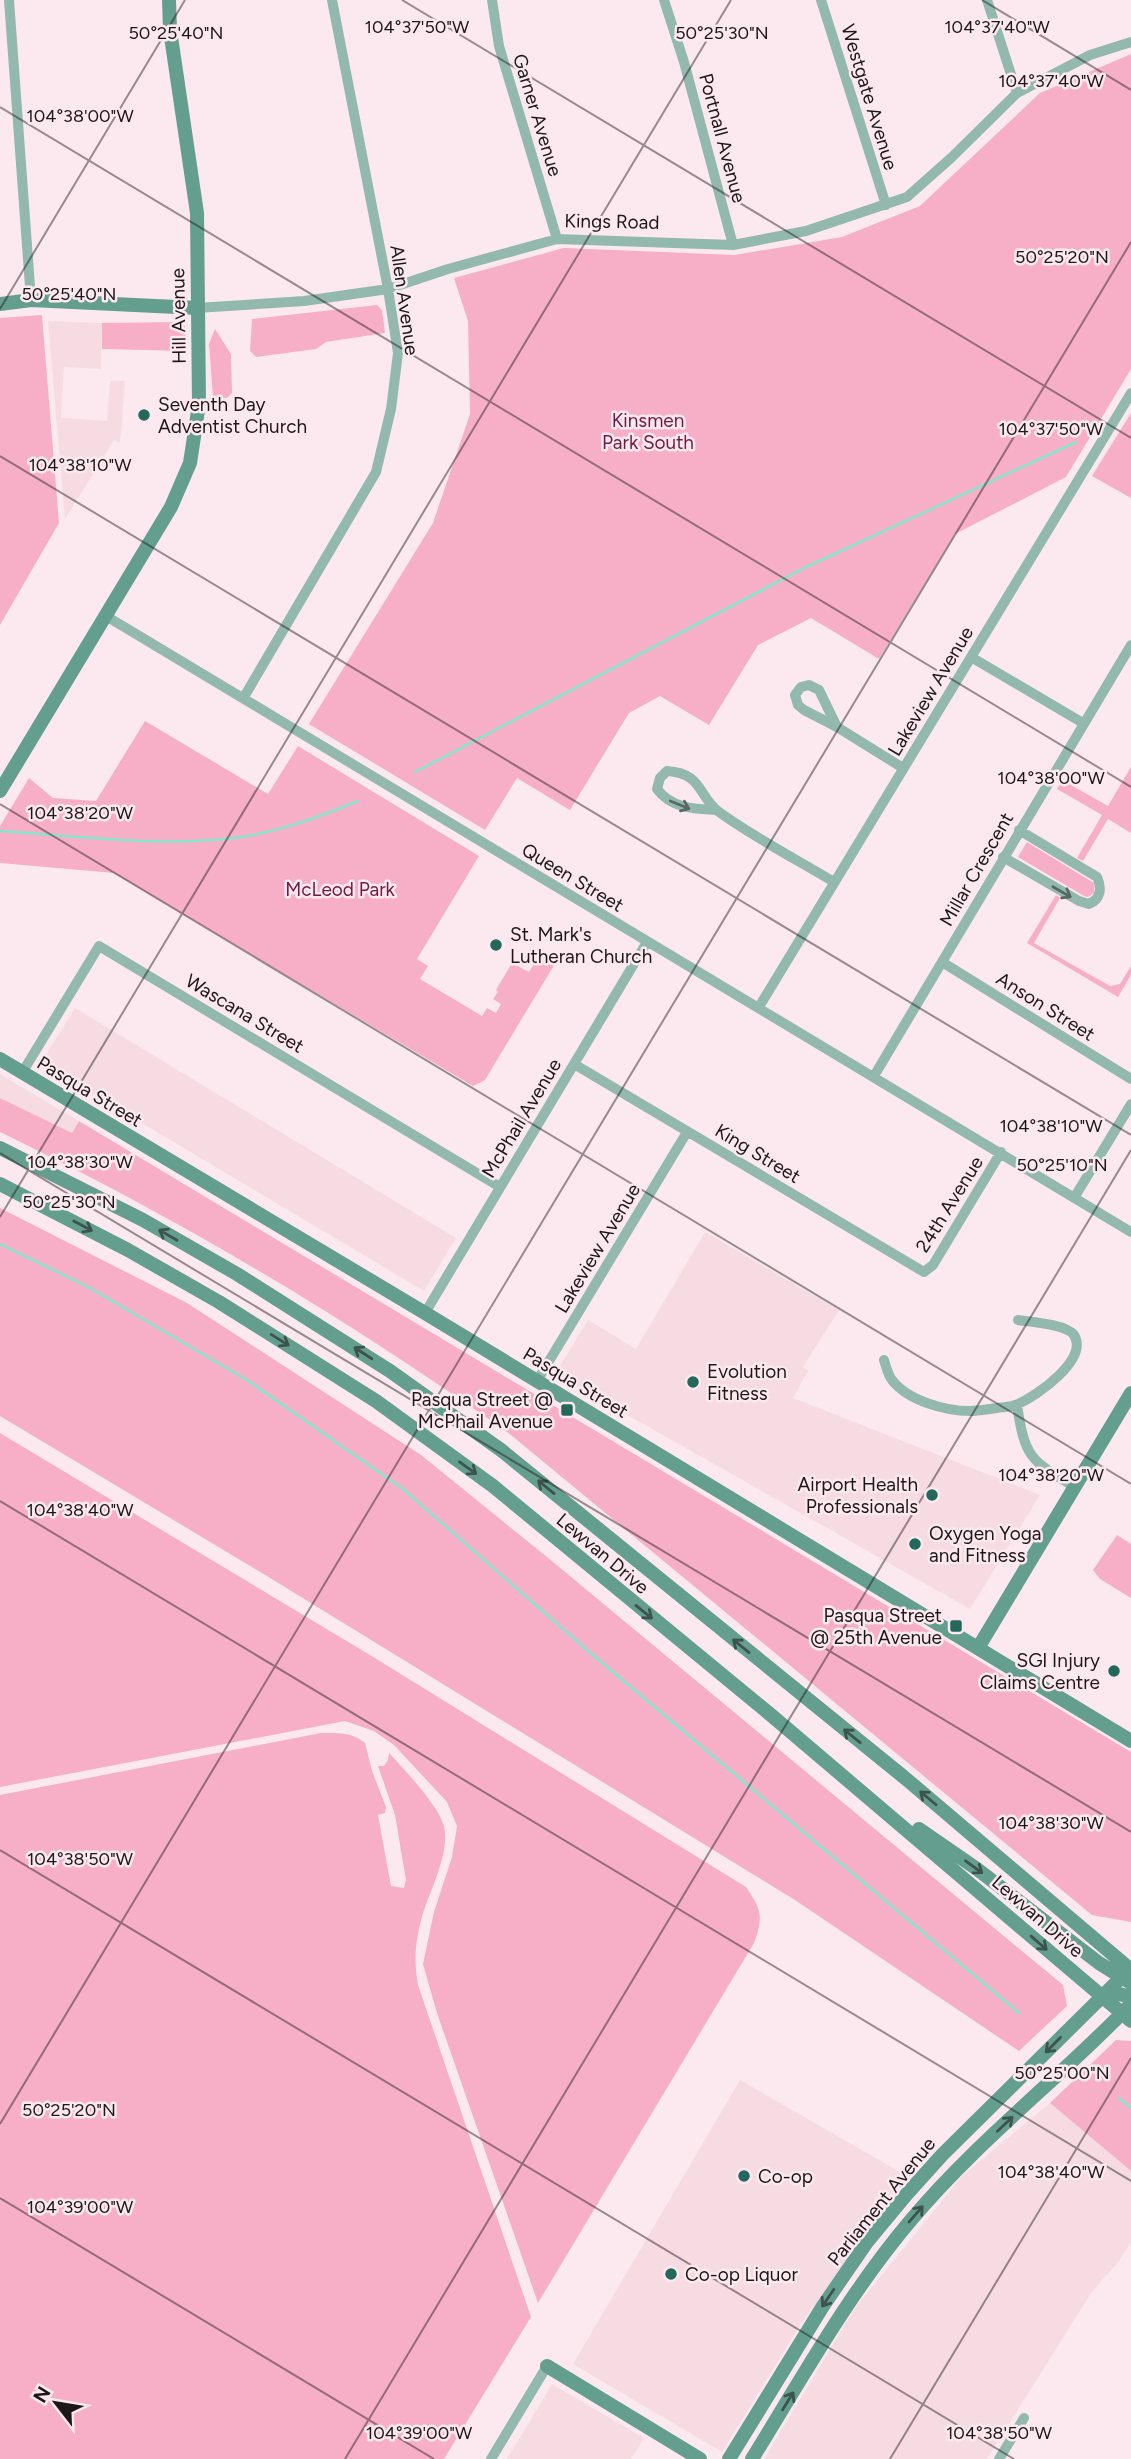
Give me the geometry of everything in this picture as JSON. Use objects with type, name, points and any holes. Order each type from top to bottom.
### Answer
[{"type":"main road","name":"Hill Avenue","points":[[0,791],[171,507],[190,463],[199,404],[197,213],[170,30],[169,0]]},
{"type":"main road","name":"Kings Road","points":[[0,304],[31,300],[197,307]]},
{"type":"main road","name":"Pasqua Street","points":[[0,1059],[1131,1741]]},
{"type":"main road","name":"Lewvan Drive","points":[[0,1148],[143,1220],[237,1274],[390,1371],[501,1450],[905,1778],[1129,1974]]},
{"type":"main road","name":"Lewvan Drive","points":[[0,1184],[128,1250],[219,1302],[376,1401],[493,1486],[838,1772],[1102,1996],[1128,2013]]},
{"type":"main road","points":[[978,1648],[1131,1393]]},
{"type":"main road","points":[[838,1772],[1129,1974]]},
{"type":"main road","name":"Parliament Avenue","points":[[729,2459],[823,2306],[867,2242],[942,2155],[1102,1996],[1129,1974]]},
{"type":"main road","points":[[1102,1996],[1115,1993],[1131,1997]]},
{"type":"main road","name":"Parliament Avenue","points":[[752,2459],[846,2306],[912,2219],[956,2171],[1128,2013],[1131,1997]]},
{"type":"main road","points":[[547,2366],[700,2459]]},
{"type":"street","points":[[9,0],[31,300]]},
{"type":"street","name":"Allen Avenue","points":[[244,698],[376,472],[391,409],[398,353],[332,0]]},
{"type":"street","name":"Garner Avenue","points":[[492,0],[499,46],[557,239]]},
{"type":"street","name":"Portnall Avenue","points":[[664,0],[684,62],[733,245]]},
{"type":"street","name":"Westgate Avenue","points":[[821,0],[886,205]]},
{"type":"street","points":[[987,0],[1017,93]]},
{"type":"street","name":"Kings Road","points":[[197,307],[303,301],[388,289],[448,269],[557,239],[733,245],[806,231],[907,197],[1017,93],[1090,55],[1131,42]]},
{"type":"street","name":"Lakeview Avenue","points":[[759,1007],[1131,393]]},
{"type":"street","name":"Queen Street","points":[[106,616],[1131,1232]]},
{"type":"street","name":"Millar Crescent","points":[[874,1076],[1131,645]]},
{"type":"street","points":[[971,657],[1083,723]]},
{"type":"street","points":[[837,727],[819,690],[809,685],[801,687],[795,695],[798,705],[903,768]]},
{"type":"street","points":[[716,810],[688,809],[673,803],[657,789],[660,778],[667,771],[678,771],[689,777],[701,788],[716,810],[834,883]]},
{"type":"street","points":[[1003,857],[1079,901],[1089,904],[1096,901],[1101,884],[1097,877],[1019,830]]},
{"type":"street","name":"McPhail Avenue","points":[[425,1313],[648,942]]},
{"type":"street","name":"Wascana Street","points":[[22,1073],[99,946],[500,1187]]},
{"type":"street","name":"Anson Street","points":[[942,962],[1131,1079]]},
{"type":"street","name":"King Street","points":[[574,1064],[924,1272]]},
{"type":"street","points":[[1074,1198],[1131,1104]]},
{"type":"street","name":"Lakeview Avenue","points":[[537,1381],[687,1132]]},
{"type":"street","name":"24th Avenue","points":[[924,1272],[933,1265],[1001,1152]]},
{"type":"street","points":[[884,1360],[892,1380],[907,1392],[931,1404],[970,1411],[1017,1405],[1048,1386],[1064,1370],[1077,1345],[1073,1334],[1064,1327],[1018,1321]]},
{"type":"street","points":[[1017,1405],[1021,1432],[1031,1457],[1041,1467],[1075,1487]]},
{"type":"street","points":[[491,2459],[547,2366]]},
{"type":"street","points":[[999,2459],[1024,2418]]},
{"type":"shaded area","points":[[48,321],[102,323],[101,369],[64,367],[61,418],[107,421],[110,381],[125,381],[120,443],[114,440],[65,519]]},
{"type":"shaded area","points":[[75,1008],[456,1238],[424,1291],[41,1063]]},
{"type":"shaded area","points":[[0,1074],[79,1121],[72,1133],[0,1098]]},
{"type":"shaded area","points":[[705,1232],[839,1310],[803,1367],[808,1371],[793,1398],[1040,1495],[970,1609],[555,1374],[588,1320],[636,1349]]},
{"type":"shaded area","points":[[740,2080],[907,2176],[801,2324],[722,2452],[573,2364]]},
{"type":"shaded area","points":[[1050,2103],[1131,2171],[1131,2242],[1120,2260],[1091,2293],[987,2459],[764,2459],[855,2308],[963,2175]]},
{"type":"shaded area","points":[[552,2384],[644,2438],[631,2459],[507,2459]]},
{"type":"green space","name":"Kinsmen Park South","points":[[1131,54],[1131,369],[1066,477],[955,534],[879,659],[811,618],[758,645],[709,725],[660,696],[629,713],[570,810],[517,778],[485,830],[309,724],[433,523],[470,414],[468,321],[454,278],[564,248],[735,255],[842,237],[920,206],[1040,93]]},
{"type":"green space","points":[[377,305],[382,310],[385,333],[326,342],[316,349],[256,357],[250,351],[252,319]]},
{"type":"green space","points":[[42,315],[59,523],[0,625],[0,318]]},
{"type":"green space","points":[[177,322],[185,326],[187,351],[102,349],[102,323]]},
{"type":"green space","points":[[215,329],[231,354],[232,393],[227,398],[213,397],[209,344]]},
{"type":"green space","points":[[1131,413],[1131,498],[1092,476]]},
{"type":"green space","name":"McLeod Park","points":[[145,721],[268,794],[298,746],[479,856],[417,959],[428,966],[420,979],[482,1016],[487,1008],[496,1013],[501,1004],[493,999],[512,963],[529,972],[541,953],[556,962],[485,1080],[473,1086],[114,873],[0,863],[0,826],[29,778],[53,798],[96,801]]},
{"type":"green space","points":[[1131,767],[1131,833],[1108,819],[1083,861],[1077,858],[1102,815],[1057,789],[1062,780],[1108,806]]},
{"type":"green space","points":[[1027,842],[1094,883],[1094,893],[1088,897],[1084,896],[1018,857]]},
{"type":"green space","points":[[1056,895],[1060,898],[1034,943],[1110,986],[1120,984],[1131,966],[1131,975],[1118,997],[1027,943]]},
{"type":"green space","points":[[0,1098],[72,1133],[79,1121],[1131,1752],[1131,1922],[1092,1915],[511,1435],[388,1351],[262,1273],[132,1199],[0,1132]]},
{"type":"green space","points":[[0,1208],[187,1303],[421,1455],[1063,1985],[1067,2006],[1019,2051],[795,1900],[262,1573],[0,1416]]},
{"type":"green space","points":[[0,1433],[370,1655],[746,1887],[751,1895],[758,1908],[760,1920],[754,1943],[538,2303],[437,2013],[423,1964],[434,1912],[452,1857],[457,1826],[447,1802],[394,1745],[374,1731],[345,1721],[0,1787]]},
{"type":"green space","points":[[1117,1535],[1131,1544],[1131,1598],[1100,1579],[1093,1570]]},
{"type":"green space","points":[[321,1733],[350,1735],[365,1743],[386,1807],[385,1813],[378,1815],[391,1886],[404,1888],[406,1880],[395,1815],[378,1766],[384,1766],[389,1753],[441,1817],[445,1846],[417,1938],[418,1985],[531,2317],[444,2459],[0,2459],[0,1795]]},
{"type":"green space","points":[[1116,2040],[1131,2041],[1131,2171],[1050,2103]]},
{"type":"waterway","points":[[415,772],[804,568],[1076,442]]},
{"type":"waterway","points":[[0,831],[141,841],[225,839],[276,830],[358,801]]},
{"type":"waterway","points":[[0,1244],[90,1288],[247,1380],[403,1489],[594,1656],[1019,2013]]},
{"type":"waterway","points":[[1119,2098],[1131,2108]]},
{"type":"place","name":"Seventh Day Adventist Church","points":[[144,415]]},
{"type":"place","name":"St. Mark's Lutheran Church","points":[[496,945]]},
{"type":"place","name":"Evolution Fitness","points":[[693,1382]]},
{"type":"place","name":"Pasqua Street @ McPhail Avenue","points":[[567,1410]]},
{"type":"place","name":"Airport Health Professionals","points":[[932,1495]]},
{"type":"place","name":"Oxygen Yoga and Fitness","points":[[915,1544]]},
{"type":"place","name":"Pasqua Street @ 25th Avenue","points":[[956,1626]]},
{"type":"place","name":"SGI Injury Claims Centre","points":[[1114,1671]]},
{"type":"place","name":"Co-op","points":[[744,2176]]},
{"type":"place","name":"Co-op Liquor","points":[[671,2274]]}]
